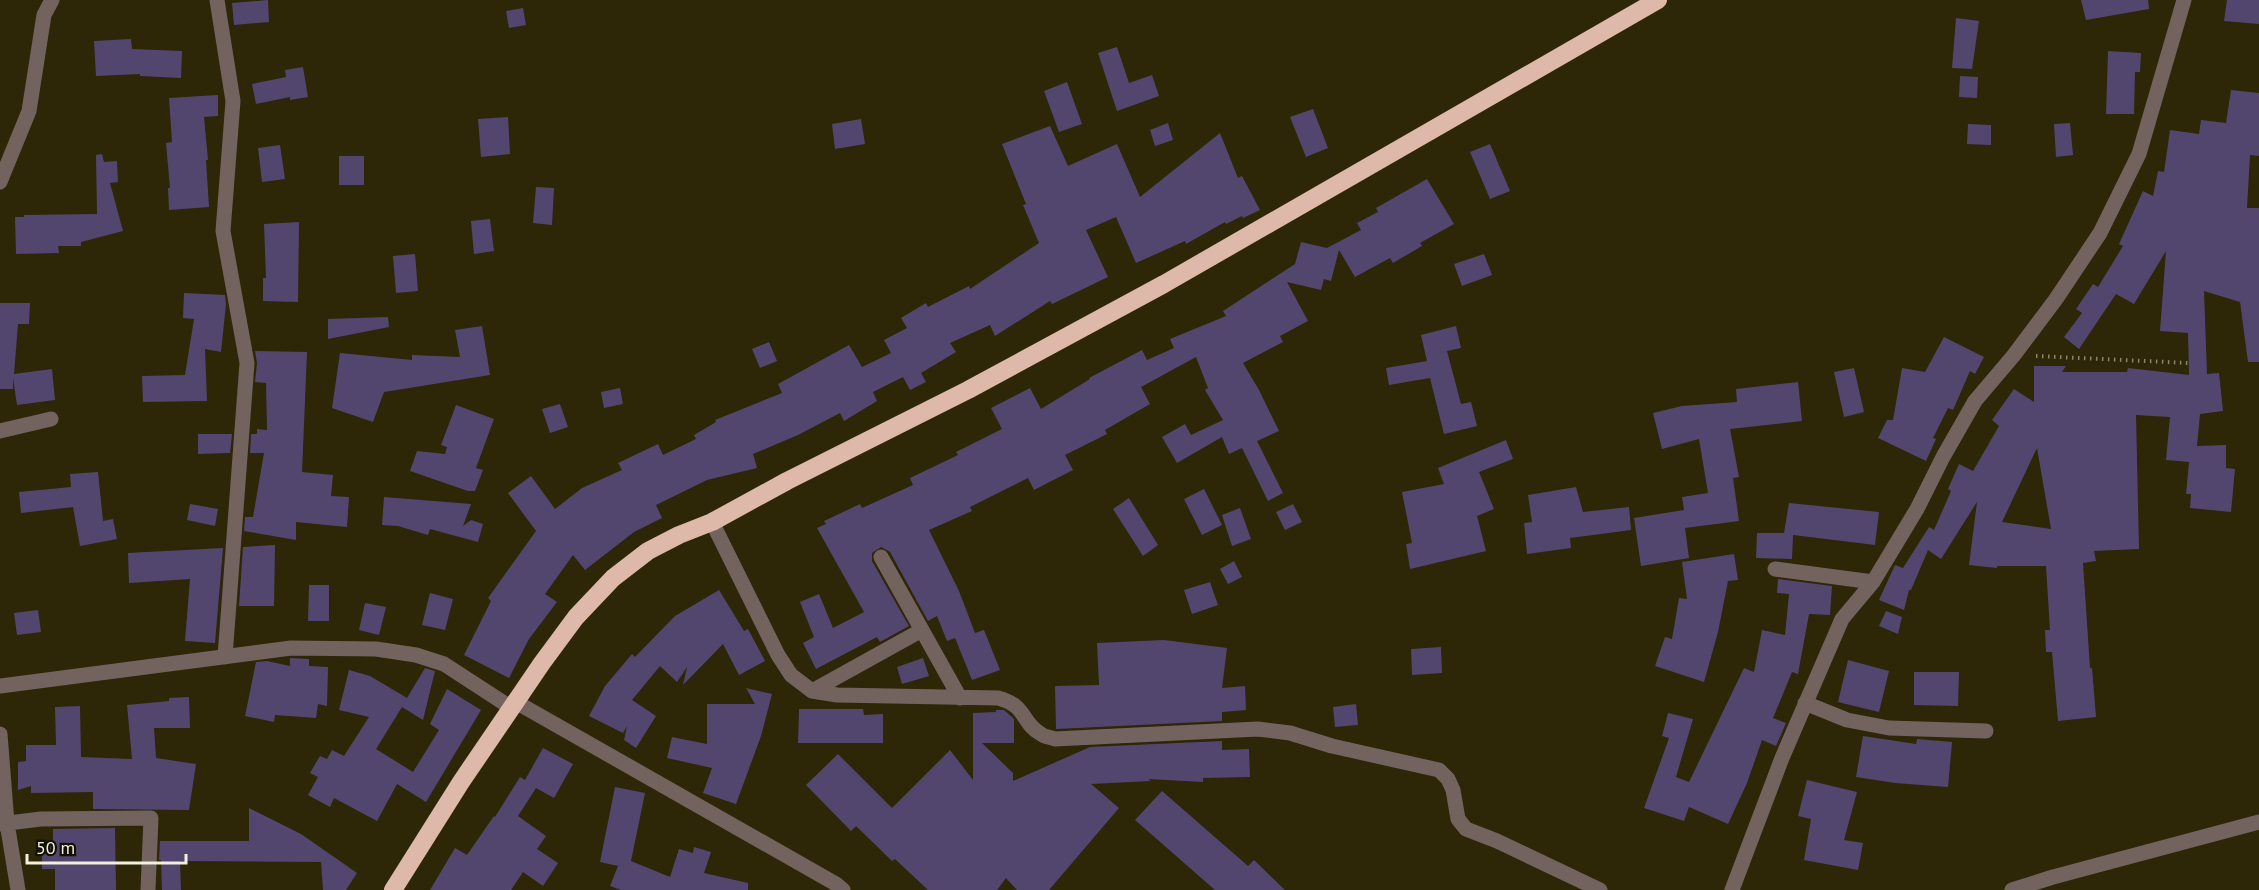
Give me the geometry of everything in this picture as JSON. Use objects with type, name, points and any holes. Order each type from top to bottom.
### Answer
[{"type":"highway","points":[[393,890],[512,704],[576,617],[613,578],[648,551],[711,522],[968,390],[1164,284],[1658,0]]},
{"type":"street","points":[[0,182],[29,111],[44,15],[52,0]]},
{"type":"street","points":[[218,0],[233,101],[223,231],[247,363],[225,657]]},
{"type":"street","points":[[1732,890],[1805,703],[1842,619],[1873,582],[1917,509],[1975,401],[2014,355],[2056,299],[2100,233],[2139,154],[2184,0]]},
{"type":"street","points":[[0,431],[51,419]]},
{"type":"street","points":[[711,522],[778,655],[791,675],[812,691],[837,695],[998,698],[1017,705],[1028,723],[1041,734],[1055,739],[1258,729],[1290,732],[1332,746],[1439,770],[1448,779],[1453,790],[1458,819],[1466,829],[1497,841],[1600,890]]},
{"type":"street","points":[[881,557],[960,698]]},
{"type":"street","points":[[1775,569],[1873,582]]},
{"type":"street","points":[[812,691],[922,630]]},
{"type":"street","points":[[0,686],[291,648],[376,649],[416,656],[444,664],[837,888]]},
{"type":"street","points":[[1805,703],[1847,720],[1889,728],[1986,731]]},
{"type":"street","points":[[0,734],[4,823],[18,890]]},
{"type":"street","points":[[4,823],[41,819],[151,818],[148,890]]},
{"type":"street","points":[[2012,890],[2259,822]]},
{"type":"path","points":[[2014,355],[2188,363]]},
{"type":"building","points":[[268,0],[269,22],[234,25],[232,3]]},
{"type":"building","points":[[2081,0],[2148,0],[2149,9],[2086,20]]},
{"type":"building","points":[[2227,0],[2259,0],[2259,24],[2224,21]]},
{"type":"building","points":[[523,8],[526,25],[509,28],[506,11]]},
{"type":"building","points":[[1956,18],[1979,21],[1972,69],[1952,68]]},
{"type":"building","points":[[131,39],[132,49],[182,51],[181,78],[140,76],[140,74],[96,76],[94,41]]},
{"type":"building","points":[[1117,47],[1129,83],[1152,75],[1159,96],[1117,111],[1098,53]]},
{"type":"building","points":[[2108,51],[2141,53],[2140,72],[2135,72],[2134,114],[2106,114]]},
{"type":"building","points":[[303,67],[308,97],[290,100],[290,97],[256,104],[252,84],[286,77],[285,70]]},
{"type":"building","points":[[1960,76],[1978,77],[1977,98],[1959,97]]},
{"type":"building","points":[[1067,82],[1082,124],[1059,132],[1044,91]]},
{"type":"building","points":[[2231,90],[2259,93],[2259,156],[2250,155],[2247,208],[2259,208],[2259,362],[2248,362],[2240,302],[2204,291],[2207,374],[2219,373],[2223,411],[2200,414],[2197,446],[2226,445],[2226,468],[2235,469],[2231,512],[2190,508],[2191,494],[2186,494],[2189,462],[2166,460],[2170,417],[2136,415],[2139,549],[2094,551],[2096,561],[2083,563],[2090,668],[2092,668],[2096,717],[2058,721],[2052,652],[2046,652],[2045,630],[2050,630],[2046,566],[1997,566],[1997,568],[1969,565],[1977,502],[1941,559],[1928,550],[1911,590],[1909,590],[1904,610],[1879,600],[1895,565],[1903,568],[1929,527],[1934,530],[1951,491],[1948,489],[1959,464],[1973,471],[1999,426],[1992,420],[2014,389],[2034,402],[2034,366],[2066,366],[2062,372],[2127,372],[2128,368],[2189,375],[2188,333],[2160,331],[2166,251],[2134,304],[2116,294],[2079,349],[2064,337],[2082,313],[2076,309],[2093,284],[2098,287],[2123,246],[2119,244],[2143,191],[2153,196],[2158,171],[2164,172],[2170,130],[2199,134],[2201,120],[2226,123]],"holes":[[[2037,448],[2051,529],[2002,522]]]},
{"type":"building","points":[[218,95],[218,116],[204,117],[209,207],[169,210],[168,188],[170,188],[166,143],[172,142],[169,98]]},
{"type":"building","points":[[1313,109],[1328,148],[1306,157],[1290,117]]},
{"type":"building","points":[[508,117],[510,154],[481,157],[478,119]]},
{"type":"building","points":[[861,119],[865,144],[835,149],[832,124]]},
{"type":"building","points":[[1168,123],[1173,140],[1155,146],[1150,130]]},
{"type":"building","points":[[2070,123],[2073,155],[2056,157],[2054,124]]},
{"type":"building","points":[[1968,124],[1991,125],[1991,145],[1967,144]]},
{"type":"building","points":[[1050,126],[1068,166],[1117,144],[1140,197],[1220,133],[1238,178],[1242,176],[1260,210],[1226,224],[1225,222],[1186,244],[1185,241],[1136,263],[1116,217],[1086,230],[1108,277],[1052,304],[1050,301],[995,336],[990,325],[950,343],[956,352],[921,373],[926,382],[910,390],[903,377],[873,392],[877,401],[844,421],[840,413],[798,435],[753,454],[757,468],[707,480],[656,505],[662,518],[634,532],[585,570],[573,555],[545,594],[557,602],[529,639],[509,678],[464,655],[491,601],[488,598],[536,531],[508,493],[531,476],[555,509],[582,488],[622,470],[618,463],[658,444],[663,455],[696,439],[694,435],[716,422],[715,420],[782,393],[778,384],[849,345],[862,367],[891,353],[884,340],[907,328],[901,318],[926,303],[928,307],[969,286],[970,289],[1039,243],[1002,144]]},
{"type":"building","points":[[1490,144],[1510,191],[1490,199],[1470,152]]},
{"type":"building","points":[[280,145],[285,179],[262,182],[258,148]]},
{"type":"building","points":[[102,154],[104,162],[117,161],[118,182],[110,183],[123,231],[81,242],[81,246],[58,246],[59,253],[16,254],[15,217],[97,214],[96,155]]},
{"type":"building","points":[[339,156],[364,156],[364,185],[339,185]]},
{"type":"building","points":[[1427,179],[1454,224],[1420,243],[1422,246],[1393,263],[1390,258],[1355,277],[1339,250],[1331,281],[1324,279],[1321,290],[1287,282],[1308,321],[1280,336],[1283,342],[1243,363],[1279,431],[1257,441],[1283,493],[1268,501],[1242,448],[1229,454],[1222,437],[1177,463],[1162,437],[1185,424],[1191,435],[1223,420],[1205,390],[1208,388],[1196,357],[1141,387],[1150,404],[1105,430],[1107,434],[1065,455],[1073,470],[1034,490],[1028,478],[970,507],[972,511],[929,530],[959,591],[975,633],[984,630],[1000,670],[972,680],[955,638],[947,641],[937,616],[928,621],[890,552],[881,547],[872,553],[872,561],[909,626],[880,642],[877,637],[816,669],[803,643],[814,637],[800,602],[819,594],[833,628],[864,612],[817,528],[826,524],[824,521],[860,504],[862,508],[913,485],[910,478],[958,455],[956,452],[1002,429],[991,408],[1030,388],[1041,409],[1089,378],[1142,350],[1147,360],[1174,348],[1170,339],[1226,316],[1223,311],[1295,264],[1301,242],[1327,248],[1361,230],[1357,223],[1378,212],[1376,208]]},
{"type":"building","points":[[536,187],[554,188],[552,225],[533,223]]},
{"type":"building","points":[[490,219],[494,251],[474,254],[471,221]]},
{"type":"building","points":[[299,222],[298,302],[263,301],[263,278],[266,278],[264,224]]},
{"type":"building","points":[[415,254],[418,291],[396,293],[393,256]]},
{"type":"building","points":[[1484,254],[1492,275],[1462,286],[1454,264]]},
{"type":"building","points":[[184,293],[225,295],[221,352],[205,349],[207,401],[143,402],[142,376],[185,375],[194,319],[183,318]]},
{"type":"building","points":[[0,303],[30,303],[29,324],[18,324],[14,374],[52,369],[55,400],[17,405],[13,378],[13,389],[0,389]]},
{"type":"building","points":[[388,317],[389,327],[328,339],[328,319]]},
{"type":"building","points":[[482,326],[490,375],[384,392],[373,422],[332,408],[340,353],[412,360],[412,355],[460,357],[455,330]]},
{"type":"building","points":[[1456,326],[1461,348],[1447,351],[1461,404],[1471,402],[1477,426],[1444,434],[1430,378],[1389,385],[1386,368],[1427,361],[1421,335]]},
{"type":"building","points":[[1944,337],[1984,357],[1975,374],[1970,371],[1953,410],[1948,408],[1933,438],[1936,439],[1926,461],[1878,438],[1887,420],[1893,420],[1902,368],[1925,372]]},
{"type":"building","points":[[769,342],[777,361],[760,368],[752,349]]},
{"type":"building","points":[[255,351],[307,352],[302,472],[333,475],[331,496],[349,497],[347,527],[296,522],[296,540],[244,531],[245,517],[253,517],[264,453],[250,453],[251,434],[257,434],[257,429],[267,430],[266,383],[255,382],[257,363]]},
{"type":"building","points":[[1854,368],[1864,412],[1844,417],[1834,372]]},
{"type":"building","points":[[1798,382],[1802,421],[1730,429],[1739,477],[1733,478],[1739,521],[1685,528],[1689,558],[1641,566],[1634,518],[1684,510],[1682,497],[1708,493],[1699,439],[1662,449],[1653,413],[1682,406],[1737,402],[1736,389]]},
{"type":"building","points":[[620,388],[623,404],[604,408],[601,392]]},
{"type":"building","points":[[560,404],[568,427],[550,433],[542,409]]},
{"type":"building","points":[[456,405],[494,419],[476,468],[483,470],[475,491],[468,491],[410,471],[417,451],[445,454],[447,447],[441,445]]},
{"type":"building","points":[[198,434],[232,434],[230,453],[198,454]]},
{"type":"building","points":[[1506,440],[1513,459],[1479,472],[1494,509],[1477,516],[1486,551],[1410,569],[1406,544],[1412,543],[1402,492],[1444,484],[1438,468]]},
{"type":"building","points":[[98,472],[103,521],[113,519],[117,539],[80,546],[73,507],[21,513],[19,492],[71,487],[70,474]]},
{"type":"building","points":[[1576,487],[1583,512],[1629,507],[1631,530],[1570,538],[1571,548],[1527,554],[1524,523],[1532,522],[1528,495]]},
{"type":"building","points":[[1204,489],[1222,525],[1202,535],[1184,499]]},
{"type":"building","points":[[384,497],[471,504],[463,526],[471,520],[483,524],[478,542],[430,529],[428,535],[398,526],[382,525]]},
{"type":"building","points":[[1129,498],[1158,545],[1143,556],[1113,509]]},
{"type":"building","points":[[1789,503],[1879,512],[1875,545],[1793,535],[1792,559],[1756,558],[1757,533],[1784,533]]},
{"type":"building","points":[[190,504],[218,509],[215,526],[187,520]]},
{"type":"building","points":[[1293,504],[1302,522],[1285,530],[1276,512]]},
{"type":"building","points":[[1240,508],[1251,539],[1232,546],[1222,515]]},
{"type":"building","points":[[275,545],[274,606],[239,606],[243,547]]},
{"type":"building","points":[[223,548],[215,643],[185,641],[190,579],[129,583],[128,553]]},
{"type":"building","points":[[1734,554],[1738,580],[1728,581],[1718,632],[1704,682],[1655,666],[1665,637],[1672,639],[1679,598],[1687,599],[1682,562]]},
{"type":"building","points":[[1234,561],[1242,577],[1228,584],[1220,569]]},
{"type":"building","points":[[1778,579],[1832,586],[1830,615],[1809,614],[1798,674],[1792,672],[1773,718],[1786,723],[1776,746],[1762,740],[1747,783],[1728,824],[1689,807],[1684,821],[1644,808],[1669,738],[1662,736],[1668,713],[1693,719],[1676,777],[1689,782],[1744,668],[1754,672],[1762,630],[1785,635],[1789,594],[1777,593]]},
{"type":"building","points":[[1210,582],[1218,605],[1192,614],[1184,590]]},
{"type":"building","points":[[309,585],[329,585],[329,621],[308,621]]},
{"type":"building","points":[[719,590],[744,631],[748,629],[765,661],[739,675],[723,644],[683,685],[687,667],[677,682],[660,666],[632,700],[656,716],[636,748],[624,740],[627,726],[623,733],[589,716],[605,686],[632,654],[635,657],[675,616]]},
{"type":"building","points":[[430,593],[453,599],[445,630],[422,625]]},
{"type":"building","points":[[365,603],[386,607],[379,635],[359,630]]},
{"type":"building","points":[[38,610],[41,632],[17,635],[14,613]]},
{"type":"building","points":[[1886,611],[1902,617],[1898,634],[1879,626]]},
{"type":"building","points":[[1164,640],[1227,648],[1222,688],[1245,686],[1246,710],[1222,712],[1222,721],[1056,729],[1055,686],[1099,685],[1097,643]]},
{"type":"building","points":[[1441,647],[1442,673],[1412,675],[1411,649]]},
{"type":"building","points":[[290,658],[309,659],[309,666],[328,667],[327,706],[318,704],[316,718],[275,715],[274,722],[245,716],[256,662],[267,661],[290,666]]},
{"type":"building","points":[[923,658],[929,676],[902,684],[897,667]]},
{"type":"building","points":[[1848,660],[1889,671],[1879,712],[1838,702]]},
{"type":"building","points":[[425,668],[435,671],[423,720],[402,707],[376,749],[413,772],[439,730],[430,724],[447,689],[481,710],[426,802],[397,784],[377,821],[334,798],[330,807],[308,795],[318,777],[310,773],[320,756],[327,759],[332,750],[344,756],[369,717],[339,710],[349,670],[370,676],[407,698]]},
{"type":"building","points":[[1914,672],[1959,672],[1958,706],[1914,705]]},
{"type":"building","points":[[746,688],[772,694],[761,736],[736,804],[703,793],[712,768],[667,758],[672,737],[707,744],[707,704],[755,704]]},
{"type":"building","points":[[189,697],[190,728],[154,728],[156,758],[196,764],[189,810],[93,809],[93,792],[31,793],[31,786],[18,790],[18,762],[26,761],[26,745],[56,745],[55,707],[80,706],[81,757],[132,759],[127,705]]},
{"type":"building","points":[[1356,704],[1358,725],[1335,727],[1333,707]]},
{"type":"building","points":[[799,709],[863,709],[864,715],[883,714],[883,743],[798,743]]},
{"type":"building","points":[[996,710],[1004,710],[1014,719],[1014,743],[982,743],[1013,773],[1013,781],[1090,747],[1222,741],[1222,750],[1249,749],[1250,777],[1203,778],[1203,782],[1148,779],[1151,781],[1091,784],[1119,808],[1049,890],[1017,890],[1006,878],[997,890],[928,890],[895,859],[892,861],[856,826],[851,831],[806,785],[838,754],[892,808],[950,750],[973,780],[973,713],[996,712]]},
{"type":"building","points":[[1863,736],[1916,744],[1917,739],[1952,742],[1948,787],[1856,777]]},
{"type":"building","points":[[543,748],[573,764],[554,798],[536,788],[518,816],[546,836],[537,849],[558,863],[543,886],[523,872],[511,890],[430,890],[455,848],[467,855],[495,817],[520,777],[525,780]]},
{"type":"building","points":[[1807,780],[1857,792],[1844,840],[1863,843],[1858,870],[1804,860],[1811,819],[1798,816]]},
{"type":"building","points":[[615,787],[645,793],[631,861],[670,877],[679,849],[693,853],[694,847],[711,852],[704,873],[748,883],[748,890],[621,890],[610,886],[618,866],[600,862]]},
{"type":"building","points":[[1162,791],[1248,866],[1254,860],[1285,890],[1215,890],[1135,820]]},
{"type":"building","points":[[249,808],[301,834],[357,873],[346,890],[323,890],[321,862],[180,861],[181,890],[162,890],[160,841],[249,841]]},
{"type":"building","points":[[115,828],[116,890],[55,890],[55,869],[42,869],[42,844],[53,844],[53,829]]}]
